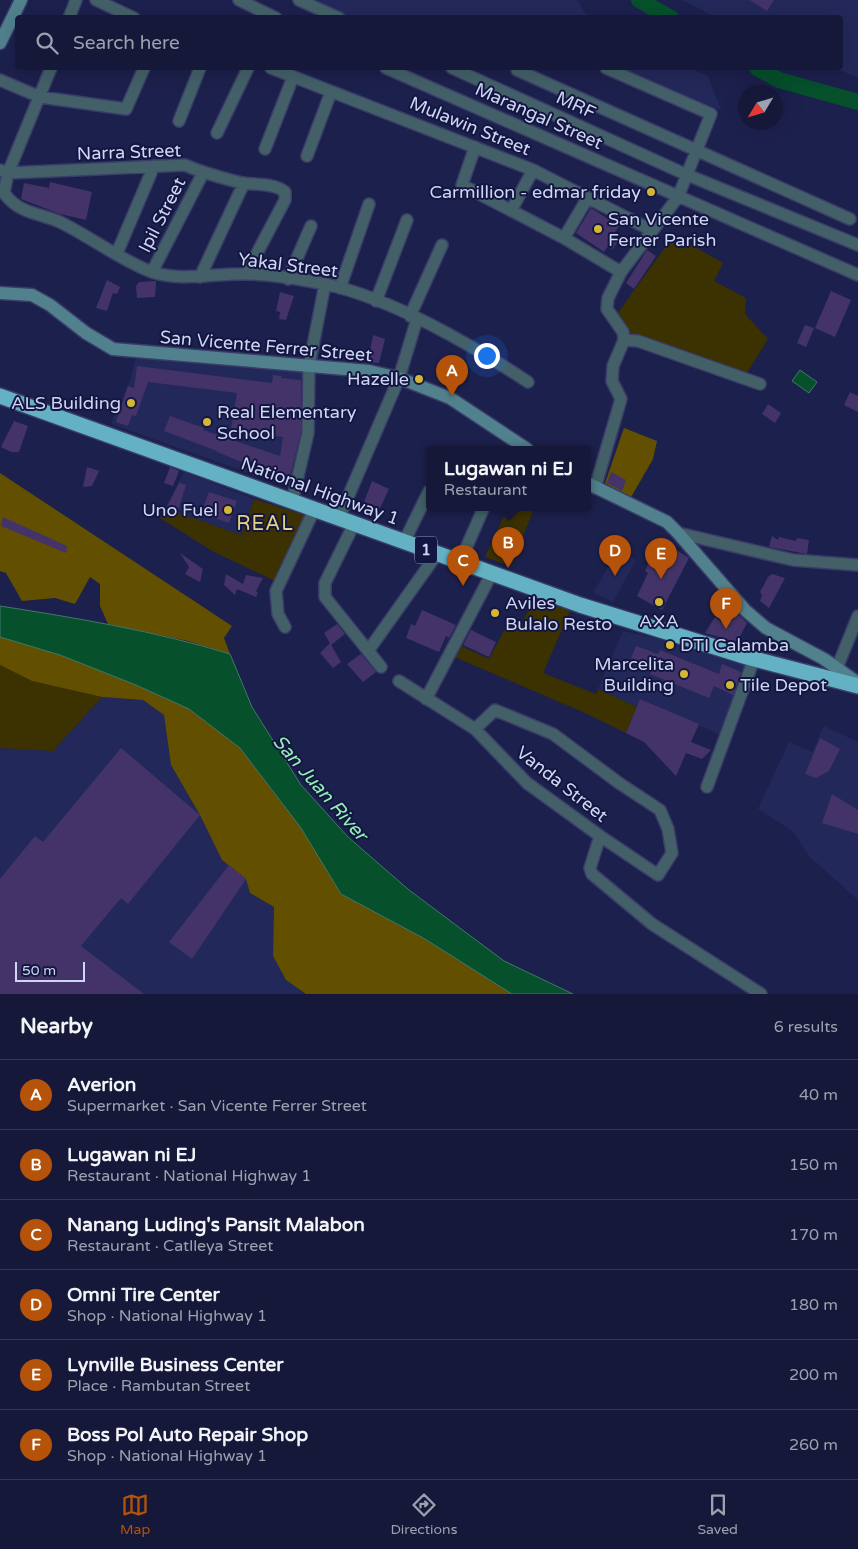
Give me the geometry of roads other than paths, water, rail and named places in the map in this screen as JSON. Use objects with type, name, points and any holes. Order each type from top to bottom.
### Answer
[{"type":"highway","name":"National Highway 1","points":[[0,396],[580,605],[754,659],[858,685]]},
{"type":"street","points":[[0,43],[21,0]]},
{"type":"street","points":[[70,15],[76,0]]},
{"type":"street","points":[[96,0],[128,15]]},
{"type":"street","points":[[239,0],[270,15]]},
{"type":"street","points":[[299,0],[332,15]]},
{"type":"street","name":"Yakal Street","points":[[50,70],[40,97],[4,172],[4,193],[11,203],[20,209],[70,227],[152,272],[200,278],[246,274],[325,284],[340,288],[414,318],[491,357],[528,382]]},
{"type":"street","points":[[0,80],[40,97],[126,109],[143,70]]},
{"type":"street","points":[[179,121],[199,70]]},
{"type":"street","points":[[217,133],[247,70]]},
{"type":"street","name":"Mulawin Street","points":[[276,70],[331,92],[354,98],[533,170],[651,230]]},
{"type":"street","name":"Marangal Street","points":[[391,70],[858,275]]},
{"type":"street","name":"MRF","points":[[456,70],[685,174],[858,245]]},
{"type":"street","points":[[518,70],[850,219]]},
{"type":"street","points":[[611,70],[711,114],[685,174],[678,197],[651,230],[621,272],[608,298],[606,309],[623,332],[624,340],[614,366],[612,382],[621,399],[591,486],[667,522],[745,610],[766,628],[837,668],[858,685]]},
{"type":"street","points":[[265,149],[293,77]]},
{"type":"street","points":[[307,156],[331,92]]},
{"type":"street","points":[[475,147],[462,185],[512,209],[621,272]]},
{"type":"street","name":"Narra Street","points":[[4,172],[184,165],[203,173],[244,183],[280,188],[284,192],[285,200],[246,274]]},
{"type":"street","points":[[117,254],[154,166]]},
{"type":"street","points":[[512,209],[533,170]]},
{"type":"street","name":"Ipil Street","points":[[152,272],[203,173]]},
{"type":"street","points":[[200,278],[244,183]]},
{"type":"street","points":[[564,238],[587,199]]},
{"type":"street","points":[[340,288],[369,204]]},
{"type":"street","points":[[376,301],[407,220]]},
{"type":"street","points":[[288,279],[311,226]]},
{"type":"street","points":[[338,518],[412,344],[414,318],[442,245]]},
{"type":"street","points":[[292,502],[308,433],[308,366],[325,284]]},
{"type":"street","name":"San Vicente Ferrer Street","points":[[0,293],[32,294],[50,305],[86,333],[113,349],[369,371],[399,378],[450,398],[523,446]]},
{"type":"street","points":[[624,340],[638,340],[760,384]]},
{"type":"street","points":[[404,542],[426,497]]},
{"type":"street","points":[[285,627],[278,614],[276,590],[314,510]]},
{"type":"street","points":[[460,562],[482,511]]},
{"type":"street","points":[[354,524],[325,583],[325,597],[381,667]]},
{"type":"street","points":[[678,533],[793,560],[858,565]]},
{"type":"street","points":[[368,651],[437,554]]},
{"type":"street","points":[[426,699],[492,573]]},
{"type":"street","points":[[837,668],[858,616]]},
{"type":"street","points":[[707,787],[754,659]]},
{"type":"street","name":"Vanda Street","points":[[399,681],[475,728],[495,752],[527,783],[658,875],[672,853],[668,829],[660,810],[619,783],[553,734],[495,710],[475,728]]},
{"type":"street","points":[[600,836],[590,868],[592,874],[652,924],[761,994]]},
{"type":"waterway","points":[[639,0],[666,15]]},
{"type":"waterway","points":[[761,70],[779,80],[858,102]]},
{"type":"place","name":"Carmillion - edmar friday","points":[[651,192]]},
{"type":"place","name":"San Vicente Ferrer Parish","points":[[598,229]]},
{"type":"place","name":"Hazelle","points":[[419,379]]},
{"type":"place","name":"Averion","points":[[452,396]]},
{"type":"place","name":"ALS Building","points":[[131,403]]},
{"type":"place","name":"Real Elementary School","points":[[207,422]]},
{"type":"place","name":"Uno Fuel","points":[[228,510]]},
{"type":"place","name":"Lugawan ni EJ","points":[[508,568]]},
{"type":"place","name":"Omni Tire Center","points":[[615,576]]},
{"type":"place","name":"Lynville Business Center","points":[[661,579]]},
{"type":"place","name":"Nanang Luding's Pansit Malabon","points":[[463,586]]},
{"type":"place","name":"AXA","points":[[659,602]]},
{"type":"place","name":"Aviles Bulalo Resto","points":[[495,613]]},
{"type":"place","name":"Boss Pol Auto Repair Shop","points":[[726,629]]},
{"type":"place","name":"DTI Calamba","points":[[670,645]]},
{"type":"place","name":"Marcelita Building","points":[[684,674]]},
{"type":"place","name":"Tile Depot","points":[[730,685]]},
{"type":"district","name":"REAL","points":[[265,524]]},
{"type":"water label","name":"San Juan River","points":[[320,788]]}]
